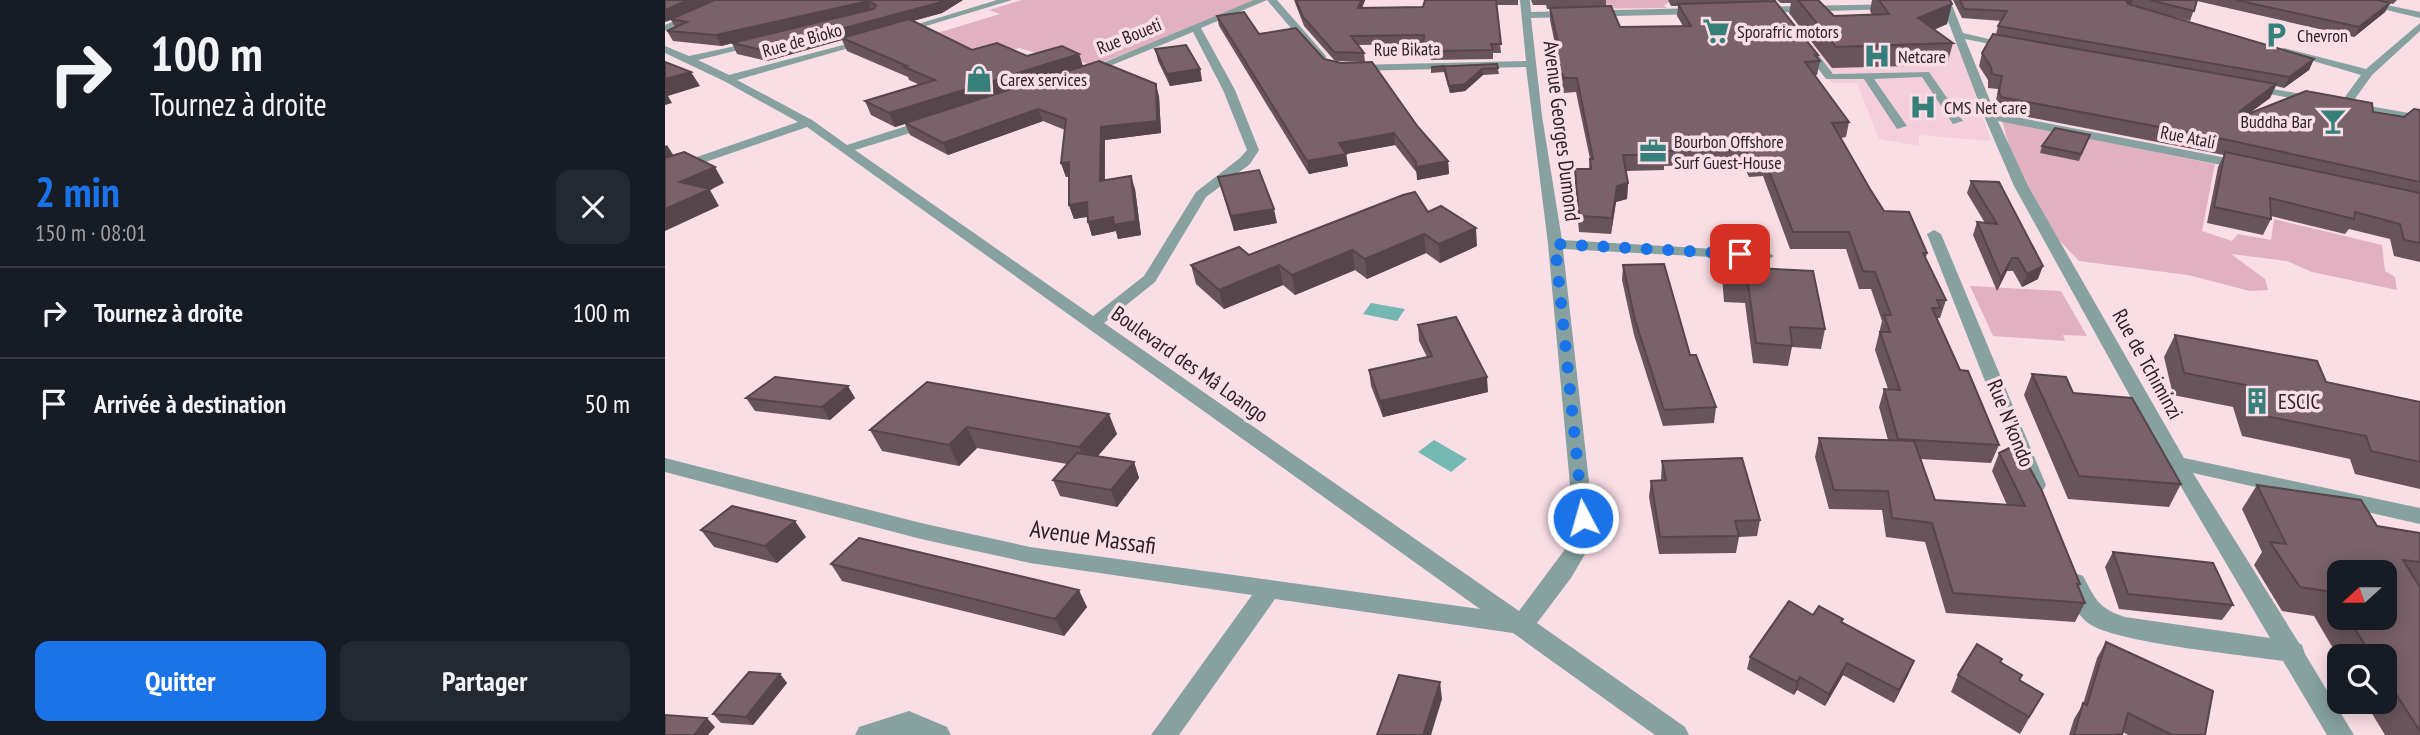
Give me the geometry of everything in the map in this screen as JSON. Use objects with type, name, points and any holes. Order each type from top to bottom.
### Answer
[{"type":"street","points":[[665,28],[731,0]]},
{"type":"street","points":[[889,34],[1007,0]]},
{"type":"street","name":"Rue Boueti","points":[[1072,78],[1262,0]]},
{"type":"street","points":[[1272,0],[1330,65]]},
{"type":"street","points":[[2350,0],[2420,15]]},
{"type":"street","name":"Rue de Tchiminzi","points":[[1942,3],[1959,35],[2021,186],[2177,463],[2294,652],[2341,735]]},
{"type":"street","points":[[1774,5],[1785,19]]},
{"type":"street","points":[[1749,10],[1774,5],[1907,5]]},
{"type":"street","points":[[1526,7],[1708,11]]},
{"type":"street","name":"Avenue Georges Dumond","points":[[1521,625],[1563,572],[1577,549],[1583,518],[1555,244],[1526,7]]},
{"type":"street","points":[[2346,105],[2368,73],[2420,26]]},
{"type":"street","points":[[1093,324],[1150,279],[1201,195],[1245,162],[1253,150],[1229,90],[1196,28]]},
{"type":"street","points":[[1959,35],[2025,47]]},
{"type":"street","name":"Rue de Bioko","points":[[728,79],[876,37]]},
{"type":"street","points":[[1800,38],[1830,77],[1924,74],[1957,121]]},
{"type":"street","points":[[687,60],[767,41]]},
{"type":"street","name":"Boulevard des Mâ Loango","points":[[665,49],[728,79],[808,123],[1677,735]]},
{"type":"street","points":[[2278,49],[2368,73]]},
{"type":"street","name":"Rue Bikata","points":[[1342,68],[1531,64]]},
{"type":"street","points":[[1867,76],[1901,127]]},
{"type":"street","points":[[2239,86],[2420,119]]},
{"type":"street","name":"Rue Atali","points":[[1990,116],[2261,170]]},
{"type":"street","points":[[846,149],[947,117]]},
{"type":"street","points":[[665,173],[808,123]]},
{"type":"street","name":"Rue N'kondo","points":[[1934,234],[2042,499]]},
{"type":"street","points":[[1555,244],[1767,256]]},
{"type":"street","points":[[2177,463],[2420,516]]},
{"type":"street","name":"Avenue Massafi","points":[[665,464],[921,531],[1030,555],[1521,625]]},
{"type":"street","points":[[2067,562],[2082,600],[2097,617],[2124,627],[2294,652]]},
{"type":"street","points":[[1164,735],[1269,589]]},
{"type":"street","points":[[868,735],[909,723],[938,735]]},
{"type":"shaded area","points":[[1022,0],[1262,0],[1093,66],[1067,56],[1052,58],[1019,48],[981,59],[904,43],[1000,14],[989,10]]},
{"type":"shaded area","points":[[1584,0],[1669,2],[1664,6],[1667,8],[1550,9]]},
{"type":"shaded area","name":"CMS Net care","points":[[1958,42],[1991,141],[1919,135],[1919,146],[1879,139],[1857,83],[1832,83],[1801,45]]},
{"type":"shaded area","points":[[2002,121],[2215,164],[2202,231],[2232,241],[2238,234],[2271,240],[2274,219],[2382,245],[2385,271],[2395,277],[2397,290],[2312,272],[2287,261],[2231,254],[2265,279],[2268,290],[2250,291],[2188,275],[2079,261],[2037,217],[2014,163]]},
{"type":"shaded area","points":[[1970,286],[2061,291],[2087,336],[2063,335],[2065,341],[1993,336]]},
{"type":"water","points":[[1371,303],[1405,309],[1397,321],[1363,314]]},
{"type":"water","points":[[1434,440],[1467,459],[1451,472],[1418,452]]},
{"type":"building","points":[[665,0],[688,0],[665,10]]},
{"type":"building","points":[[715,0],[943,0],[762,50],[732,43],[874,9],[876,5],[868,1],[716,35],[667,31],[687,22],[671,19]]},
{"type":"building","points":[[1296,0],[1361,0],[1358,8],[1423,7],[1425,0],[1496,0],[1501,44],[1491,44],[1493,50],[1431,51],[1431,48],[1423,48],[1424,35],[1351,36],[1364,53],[1334,52],[1303,17]]},
{"type":"building","points":[[1798,0],[1818,0],[1834,16],[1889,14],[1879,0],[1950,0],[1952,4],[1918,18],[1953,43],[1836,47]]},
{"type":"building","points":[[1960,0],[2127,0],[2128,4],[2314,59],[2289,77],[1998,26],[2007,11],[1964,9]]},
{"type":"building","points":[[2150,0],[2197,0],[2194,11]]},
{"type":"building","points":[[2236,0],[2378,0],[2390,3],[2359,27]]},
{"type":"building","points":[[1775,1],[1818,55],[1815,55],[1820,61],[1805,62],[1849,122],[1832,123],[1870,189],[1884,211],[1909,212],[1927,253],[1923,253],[1946,300],[1937,300],[1940,308],[1932,308],[1960,370],[1968,371],[1999,445],[1898,439],[1884,389],[1900,390],[1880,332],[1890,332],[1884,315],[1891,315],[1875,272],[1863,271],[1849,232],[1793,232],[1765,161],[1751,161],[1745,149],[1623,155],[1628,183],[1617,186],[1612,218],[1579,216],[1575,169],[1591,169],[1590,159],[1593,159],[1577,78],[1564,78],[1555,57],[1558,42],[1550,8],[1611,6],[1620,27],[1691,26],[1678,4]]},
{"type":"building","points":[[1244,12],[1259,34],[1296,28],[1324,59],[1341,63],[1372,62],[1418,127],[1448,161],[1416,167],[1416,162],[1394,133],[1339,143],[1346,154],[1307,161],[1217,16]]},
{"type":"building","points":[[909,19],[972,50],[997,43],[1027,56],[1062,46],[1079,54],[889,113],[865,101],[935,80],[842,38]]},
{"type":"building","points":[[1993,34],[2276,84],[2240,111],[2243,116],[2306,91],[2372,103],[2373,112],[2404,117],[2414,109],[2420,110],[2420,182],[2228,140],[2001,97],[1999,92],[2002,76],[1992,74],[1991,67],[1982,53]]},
{"type":"building","points":[[1186,45],[1200,69],[1167,74],[1155,49]]},
{"type":"building","points":[[1099,61],[1156,84],[1157,121],[1101,127],[1100,181],[1131,176],[1136,221],[1114,225],[1113,217],[1088,222],[1087,202],[1069,205],[1069,162],[1061,163],[1066,119],[1038,109],[943,143],[905,123]]},
{"type":"building","points":[[665,62],[691,72],[665,79]]},
{"type":"building","points":[[1497,64],[1498,68],[1482,69],[1465,84],[1449,86],[1444,66]]},
{"type":"building","points":[[2055,128],[2090,135],[2081,154],[2042,146]]},
{"type":"building","points":[[684,152],[715,167],[680,182],[710,189],[665,209],[665,158]]},
{"type":"building","points":[[2225,152],[2420,193],[2420,243],[2404,240],[2400,224],[2355,212],[2354,219],[2270,198],[2271,219],[2214,207]]},
{"type":"building","points":[[1259,170],[1274,209],[1231,216],[1218,177]]},
{"type":"building","points":[[1971,181],[1999,182],[2043,266],[2027,274],[2018,258],[2012,258],[2001,278],[1977,222],[1997,224]]},
{"type":"building","points":[[1415,192],[1428,212],[1441,206],[1476,228],[1439,244],[1424,234],[1365,259],[1352,250],[1292,275],[1279,265],[1219,290],[1191,265],[1239,247],[1249,255]]},
{"type":"building","points":[[1725,257],[1752,258],[1753,268],[1813,271],[1825,329],[1790,327],[1792,346],[1756,343],[1748,283],[1727,282]]},
{"type":"building","points":[[1664,264],[1690,355],[1696,355],[1716,407],[1664,410],[1635,320],[1623,265]]},
{"type":"building","points":[[1456,317],[1487,377],[1380,401],[1369,370],[1432,356],[1418,325]]},
{"type":"building","points":[[2175,335],[2317,361],[2326,382],[2420,402],[2420,462],[2371,451],[2366,436],[2255,414],[2246,385],[2184,373]]},
{"type":"building","points":[[2032,374],[2066,377],[2073,393],[2132,398],[2181,484],[2079,476]]},
{"type":"building","points":[[775,377],[848,386],[822,407],[746,398]]},
{"type":"building","points":[[927,382],[1109,414],[1079,447],[967,427],[949,445],[870,430]]},
{"type":"building","points":[[1819,438],[1914,441],[1935,500],[2025,506],[1999,453],[2017,444],[2042,491],[2080,584],[2077,584],[2085,603],[1953,593],[1932,523],[1892,518],[1888,491],[1834,490]]},
{"type":"building","points":[[1077,453],[1134,462],[1111,490],[1053,480]]},
{"type":"building","points":[[1742,458],[1760,520],[1735,521],[1739,536],[1660,537],[1651,481],[1666,480],[1662,461]]},
{"type":"building","points":[[2257,485],[2361,500],[2377,526],[2420,533],[2420,562],[2403,560],[2420,587],[2420,731],[2397,696],[2397,644],[2364,644],[2356,630],[2397,630],[2397,560],[2327,560],[2327,591],[2300,587],[2270,542],[2286,544]]},
{"type":"building","points":[[732,506],[795,521],[765,546],[701,530]]},
{"type":"building","points":[[859,538],[1079,590],[1055,619],[831,564]]},
{"type":"building","points":[[2113,552],[2213,563],[2233,605],[2128,594]]},
{"type":"building","points":[[1789,601],[1813,615],[1819,606],[1843,619],[1841,622],[1914,661],[1899,690],[1847,663],[1829,694],[1800,677],[1797,682],[1750,657]]},
{"type":"building","points":[[2106,642],[2213,691],[2205,735],[2172,735],[2128,713],[2122,735],[2074,735],[2083,703],[2087,705]]},
{"type":"building","points":[[1977,644],[2022,675],[2019,680],[2043,694],[2029,717],[1958,675]]},
{"type":"building","points":[[749,672],[780,674],[746,717],[713,714]]},
{"type":"building","points":[[1399,675],[1440,682],[1423,735],[1377,735]]},
{"type":"building","points":[[665,715],[707,718],[694,735],[665,735]]},
{"type":"place","name":"Sporafric motors","points":[[1716,31]]},
{"type":"place","name":"Chevron","points":[[2276,35]]},
{"type":"place","name":"Netcare","points":[[1877,56]]},
{"type":"place","name":"Carex services","points":[[979,79]]},
{"type":"place","name":"CMS Net care","points":[[1923,107]]},
{"type":"place","name":"Buddha Bar","points":[[2333,121]]},
{"type":"place","name":"Bourbon Offshore Surf Guest-House","points":[[1653,151]]},
{"type":"place","name":"ESCIC","points":[[2257,401]]},
{"type":"route","points":[[1583,518],[1555,244],[1740,254]]}]
